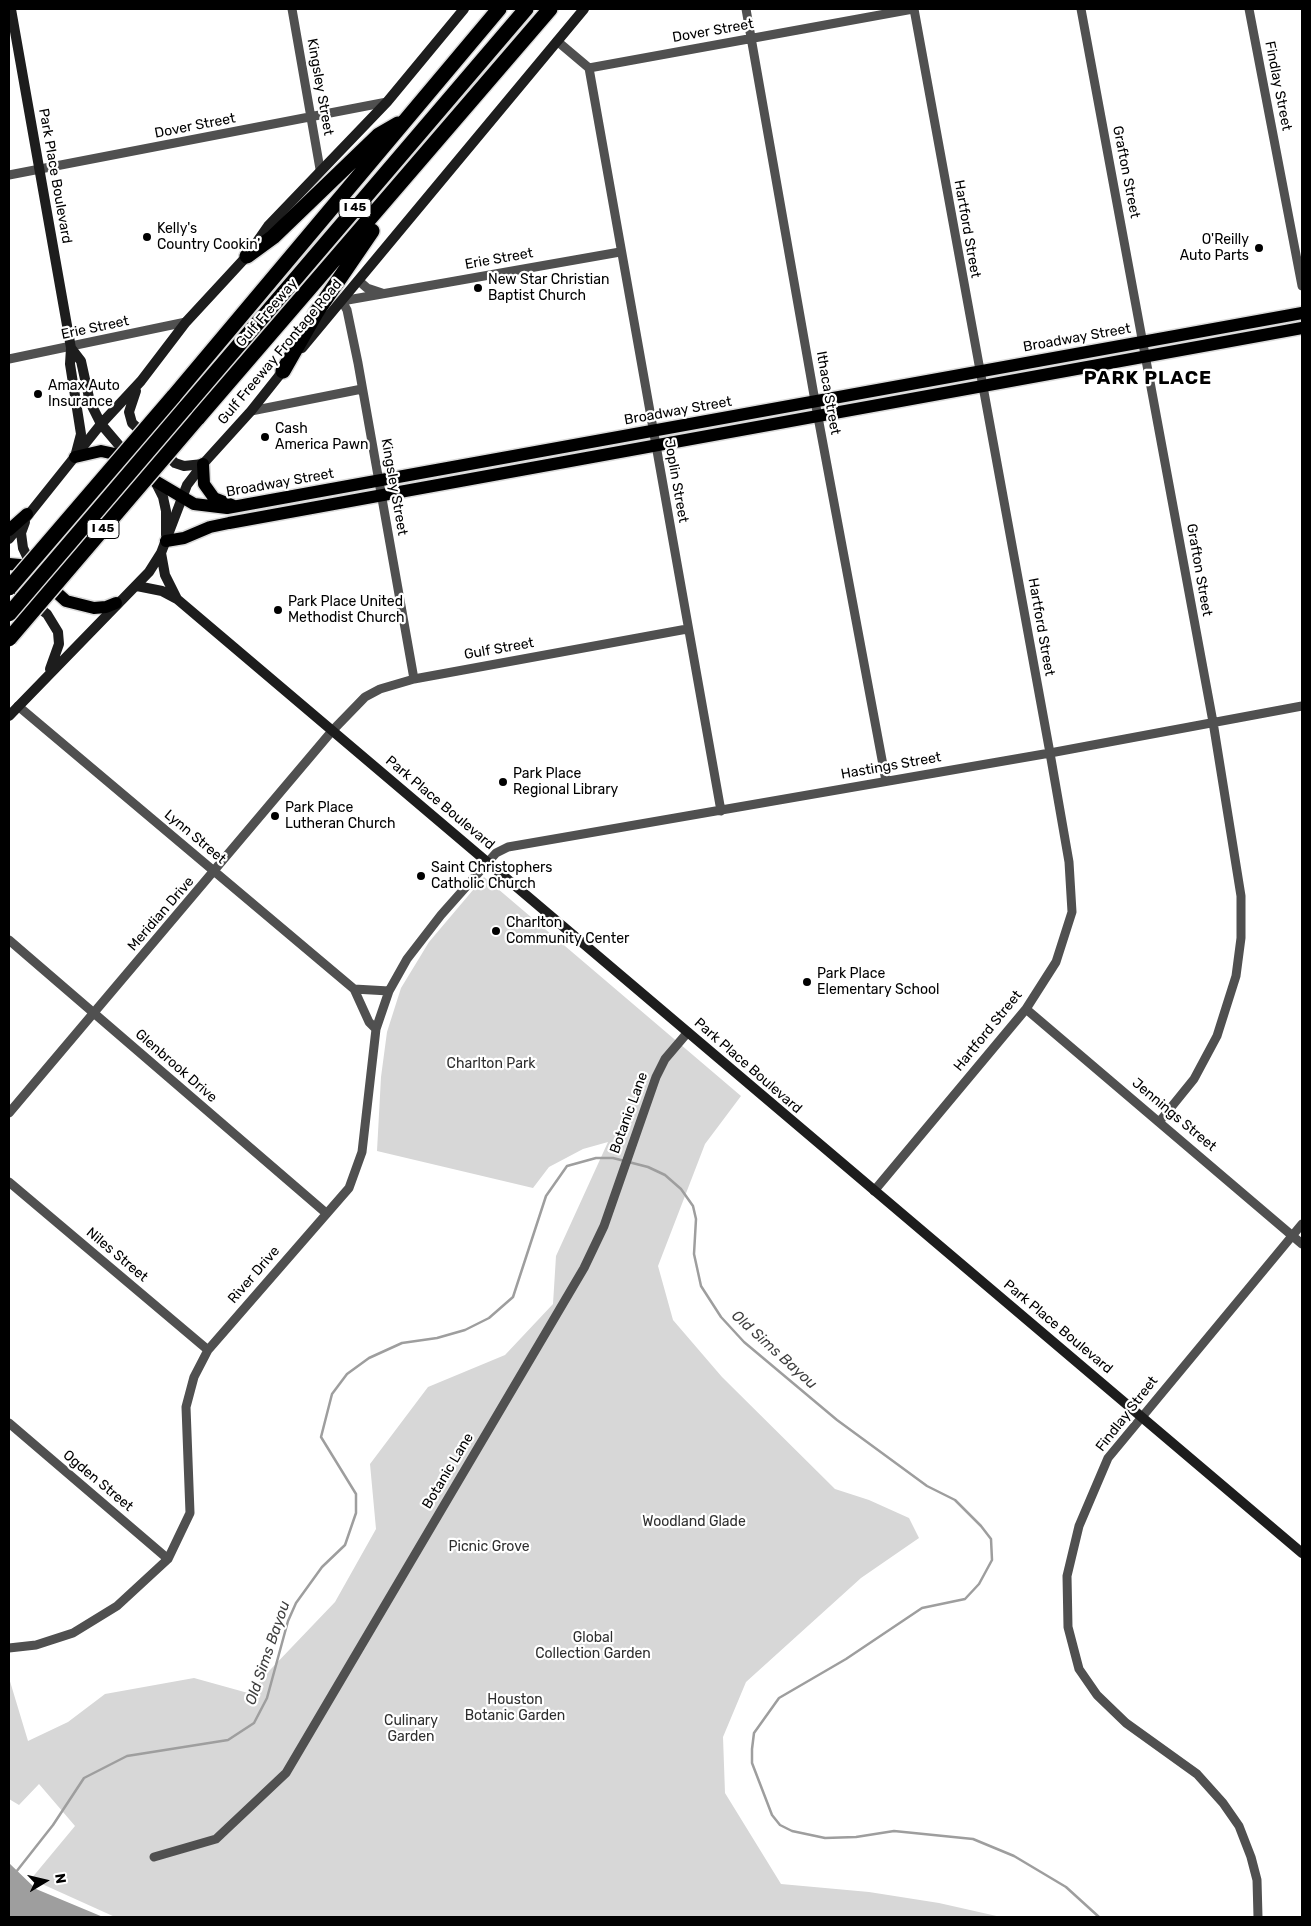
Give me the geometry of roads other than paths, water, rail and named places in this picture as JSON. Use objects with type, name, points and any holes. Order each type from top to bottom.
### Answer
[{"type":"highway","name":"Gulf Freeway","points":[[9,587],[173,397],[499,9]]},
{"type":"highway","name":"Gulf Freeway","points":[[9,614],[526,9]]},
{"type":"highway","name":"Gulf Freeway","points":[[9,639],[550,9]]},
{"type":"highway","points":[[247,256],[273,237],[379,135],[410,116]]},
{"type":"highway","points":[[283,371],[320,306],[374,228],[388,199]]},
{"type":"main road","name":"Park Place Boulevard","points":[[11,9],[71,348],[70,364],[81,434],[75,457]]},
{"type":"main road","points":[[9,539],[27,514],[101,424],[141,381],[186,322],[247,256],[268,226],[320,169],[387,102],[464,9]]},
{"type":"main road","name":"Gulf Freeway Frontage Road","points":[[9,716],[116,603],[137,586],[161,553],[182,497],[203,464],[251,411],[584,9]]},
{"type":"main road","name":"Broadway Street","points":[[129,457],[155,481],[194,504],[216,508],[245,506],[979,370],[1302,313]]},
{"type":"main road","points":[[155,481],[163,497],[166,511],[166,541],[184,538],[210,527],[229,523],[1302,328]]},
{"type":"main road","name":"Park Place Boulevard","points":[[71,348],[81,362],[90,402],[101,424],[129,457]]},
{"type":"main road","points":[[141,381],[131,400],[129,412],[132,422],[175,463],[184,466],[203,464],[204,484],[214,498],[229,505],[245,506]]},
{"type":"main road","points":[[75,457],[100,451],[129,457]]},
{"type":"main road","points":[[480,462],[482,477]]},
{"type":"main road","points":[[9,530],[27,514]]},
{"type":"main road","points":[[27,514],[21,534],[23,548],[34,570],[66,601],[94,608],[106,607],[116,603]]},
{"type":"main road","name":"Park Place Boulevard","points":[[161,553],[167,580],[177,599]]},
{"type":"main road","points":[[9,564],[20,565],[34,570]]},
{"type":"main road","name":"Park Place Boulevard","points":[[137,586],[162,591],[177,599],[1302,1553]]},
{"type":"main road","points":[[9,587],[47,614],[58,632],[60,644],[46,677]]},
{"type":"street","name":"Kingsley Street","points":[[292,9],[320,169]]},
{"type":"street","name":"Ithaca Street","points":[[746,9],[815,401],[886,781]]},
{"type":"street","name":"Dover Street","points":[[589,68],[913,9]]},
{"type":"street","name":"Hartford Street","points":[[874,1191],[1026,1009],[1056,962],[1072,912],[1069,862],[1050,753],[913,9]]},
{"type":"street","name":"Grafton Street","points":[[1081,9],[1213,722],[1241,896],[1241,938],[1236,976],[1217,1036],[1198,1070],[1160,1121]]},
{"type":"street","name":"Findlay Street","points":[[1249,9],[1302,286]]},
{"type":"street","points":[[556,41],[589,68]]},
{"type":"street","name":"Joplin Street","points":[[589,68],[620,252],[721,811]]},
{"type":"street","name":"Dover Street","points":[[9,175],[387,102]]},
{"type":"street","name":"Erie Street","points":[[342,301],[357,300],[382,293],[620,252]]},
{"type":"street","points":[[359,281],[367,288],[382,293]]},
{"type":"street","name":"Kingsley Street","points":[[342,301],[348,314],[414,679]]},
{"type":"street","name":"Erie Street","points":[[9,359],[71,348],[186,322]]},
{"type":"street","points":[[251,411],[362,389]]},
{"type":"street","name":"Gulf Street","points":[[332,731],[365,697],[380,689],[414,679],[687,629]]},
{"type":"street","name":"Lynn Street","points":[[18,706],[354,989],[358,1003],[369,1022],[376,1029]]},
{"type":"street","name":"Hastings Street","points":[[488,861],[496,852],[508,847],[1050,753],[1302,706]]},
{"type":"street","name":"Meridian Drive","points":[[9,1113],[332,731]]},
{"type":"street","name":"River Drive","points":[[9,1648],[36,1645],[73,1634],[117,1606],[168,1559],[190,1513],[186,1407],[194,1377],[208,1350],[326,1212],[350,1188],[362,1152],[376,1029],[389,991],[407,959],[488,861]]},
{"type":"street","name":"Glenbrook Drive","points":[[9,940],[326,1212]]},
{"type":"street","points":[[354,989],[389,991]]},
{"type":"street","name":"Jennings Street","points":[[1026,1009],[1160,1121],[1302,1244]]},
{"type":"street","name":"Botanic Lane","points":[[154,1857],[216,1839],[286,1773],[584,1268],[604,1226],[651,1092],[665,1059],[688,1032]]},
{"type":"street","name":"Niles Street","points":[[9,1182],[208,1350]]},
{"type":"street","name":"Findlay Street","points":[[1258,1917],[1257,1880],[1251,1857],[1232,1815],[1212,1788],[1197,1774],[1126,1723],[1097,1695],[1079,1669],[1072,1649],[1067,1618],[1067,1576],[1079,1526],[1108,1458],[1302,1224]]},
{"type":"street","name":"Ogden Street","points":[[9,1423],[168,1559]]},
{"type":"waterway","name":"Old Sims Bayou","points":[[16,1872],[53,1825],[84,1778],[127,1756],[228,1740],[254,1723],[267,1698],[288,1621],[296,1603],[322,1567],[345,1545],[356,1513],[356,1494],[321,1437],[332,1394],[347,1374],[369,1358],[402,1343],[437,1338],[465,1330],[489,1318],[513,1297],[546,1196],[567,1166],[596,1158],[613,1158],[648,1167],[665,1175],[681,1189],[693,1206],[696,1219],[694,1254],[701,1286],[721,1317],[744,1342],[837,1420],[927,1486],[955,1500],[991,1539],[992,1560],[979,1584],[965,1599],[922,1608],[846,1659],[779,1698],[754,1733],[752,1749],[752,1763],[772,1815],[780,1825],[792,1831],[825,1838],[856,1837],[894,1831],[973,1839],[1014,1856],[1066,1887],[1099,1917]]},
{"type":"place","name":"Kelly's Country Cookin'","points":[[147,237]]},
{"type":"place","name":"O'Reilly Auto Parts","points":[[1259,248]]},
{"type":"place","name":"New Star Christian Baptist Church","points":[[478,288]]},
{"type":"place","name":"Amax Auto Insurance","points":[[38,394]]},
{"type":"place","name":"Cash America Pawn","points":[[265,437]]},
{"type":"place","name":"Park Place United Methodist Church","points":[[278,610]]},
{"type":"place","name":"Park Place Regional Library","points":[[503,782]]},
{"type":"place","name":"Park Place Lutheran Church","points":[[275,816]]},
{"type":"place","name":"Saint Christophers Catholic Church","points":[[421,876]]},
{"type":"place","name":"Charlton Community Center","points":[[496,931]]},
{"type":"place","name":"Park Place Elementary School","points":[[807,982]]},
{"type":"district","name":"PARK PLACE","points":[[1148,379]]},
{"type":"park label","name":"Charlton Park","points":[[491,1064]]},
{"type":"park label","name":"Woodland Glade","points":[[694,1522]]},
{"type":"park label","name":"Picnic Grove","points":[[489,1547]]},
{"type":"park label","name":"Global Collection Garden","points":[[593,1646]]},
{"type":"park label","name":"Houston Botanic Garden","points":[[515,1708]]},
{"type":"park label","name":"Culinary Garden","points":[[411,1729]]}]
